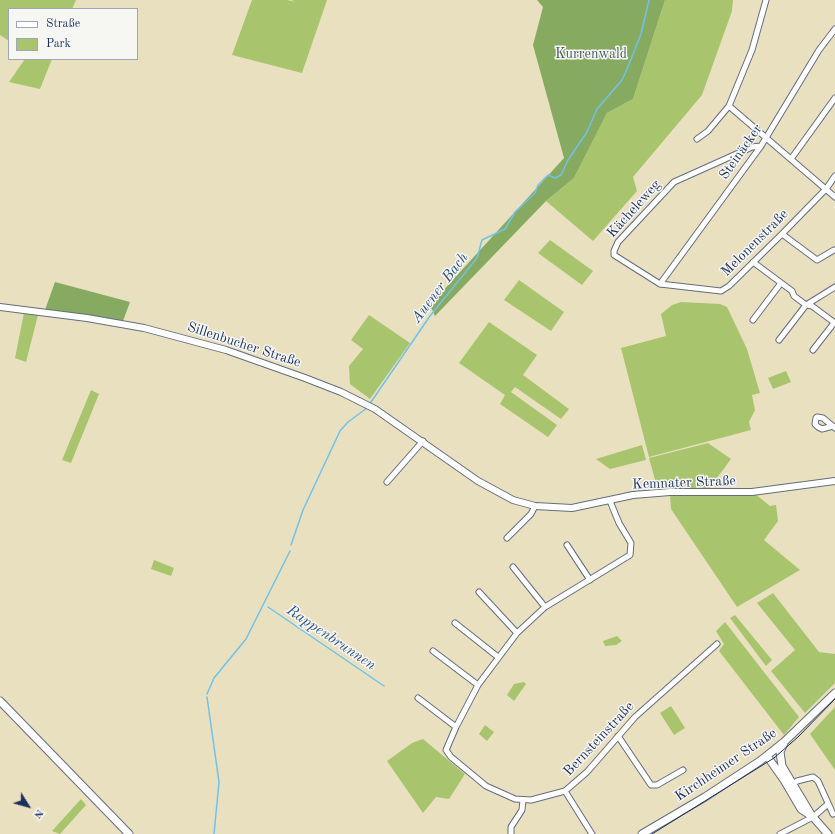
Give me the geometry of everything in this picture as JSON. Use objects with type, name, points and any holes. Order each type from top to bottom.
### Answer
[{"type":"main road","name":"Kirchheimer Straße","points":[[642,834],[705,797],[768,754],[784,742],[835,693]]},
{"type":"main road","points":[[0,701],[129,834]]},
{"type":"main road","points":[[784,742],[780,752],[782,766],[791,787]]},
{"type":"main road","points":[[768,754],[782,766]]},
{"type":"main road","points":[[768,754],[813,818],[828,834]]},
{"type":"street","points":[[697,139],[708,131],[729,106],[752,50],[766,0]]},
{"type":"street","name":"Steinäcker","points":[[660,284],[766,139],[819,50],[835,29]]},
{"type":"street","points":[[791,158],[835,98]]},
{"type":"street","points":[[729,106],[835,197]]},
{"type":"street","name":"Kächeleweg","points":[[614,253],[618,242],[674,182],[752,147],[761,146]]},
{"type":"street","name":"Melonenstraße","points":[[614,253],[660,284],[721,291],[729,286],[782,234],[826,189],[835,176]]},
{"type":"street","points":[[782,234],[817,260],[834,250]]},
{"type":"street","points":[[754,262],[806,305],[812,306],[834,323],[814,350]]},
{"type":"street","points":[[753,320],[781,284]]},
{"type":"street","points":[[779,340],[806,305],[835,287]]},
{"type":"street","name":"Sillenbucher Straße","points":[[0,308],[106,321],[180,337],[274,366],[328,386],[369,406],[458,467]]},
{"type":"street","points":[[387,482],[422,441]]},
{"type":"street","name":"Kemnater Straße","points":[[458,467],[501,494],[535,506],[572,508],[633,495],[656,493],[752,492],[835,481]]},
{"type":"street","name":"Bernsteinstraße","points":[[610,501],[619,523],[631,543],[630,555],[545,607],[517,633],[478,685],[446,750],[451,757],[495,791],[523,800],[542,799],[565,791],[587,772],[618,736],[650,703],[717,644]]},
{"type":"street","points":[[507,538],[531,514],[535,506]]},
{"type":"street","points":[[567,545],[590,580]]},
{"type":"street","points":[[513,567],[545,607]]},
{"type":"street","points":[[479,592],[517,633]]},
{"type":"street","points":[[455,623],[498,657]]},
{"type":"street","points":[[433,651],[478,685]]},
{"type":"street","points":[[418,698],[456,727]]},
{"type":"street","points":[[618,736],[650,785],[657,785],[683,770]]},
{"type":"street","points":[[791,787],[797,781],[813,777],[818,781],[833,814]]},
{"type":"street","points":[[565,791],[592,834]]},
{"type":"street","points":[[510,834],[511,827],[522,810],[523,800]]},
{"type":"street","points":[[780,834],[813,818],[828,804]]},
{"type":"green space","points":[[0,0],[76,0],[72,8],[8,8],[8,40],[0,35]]},
{"type":"green space","points":[[252,0],[287,0],[296,2],[291,0],[327,0],[302,73],[232,55]]},
{"type":"green space","name":"Kurrenwald","points":[[537,0],[665,0],[633,99],[607,113],[574,178],[546,201],[435,316],[430,305],[564,158],[533,45],[543,7]]},
{"type":"green space","points":[[665,0],[733,0],[732,11],[702,95],[633,177],[637,191],[593,241],[546,201],[574,178],[607,113],[633,99]]},
{"type":"green space","points":[[24,60],[52,60],[40,89],[9,82]]},
{"type":"green space","points":[[550,240],[593,271],[582,285],[538,253]]},
{"type":"green space","points":[[519,280],[564,312],[551,331],[504,300]]},
{"type":"green space","points":[[55,282],[130,302],[123,321],[45,310]]},
{"type":"green space","points":[[681,302],[720,304],[727,307],[747,349],[760,393],[752,395],[755,410],[749,422],[751,430],[649,457],[621,348],[666,336],[661,314],[672,305]]},
{"type":"green space","points":[[24,313],[38,315],[26,362],[15,358]]},
{"type":"green space","points":[[369,315],[410,343],[370,399],[350,384],[349,366],[363,349],[351,340]]},
{"type":"green space","points":[[489,322],[537,355],[523,375],[569,409],[561,419],[515,387],[511,392],[557,425],[548,437],[500,404],[505,395],[459,363]]},
{"type":"green space","points":[[786,371],[791,382],[773,389],[768,378]]},
{"type":"green space","points":[[91,390],[99,394],[71,463],[62,460]]},
{"type":"green space","points":[[708,443],[731,459],[708,490],[657,487],[649,458]]},
{"type":"green space","points":[[642,445],[646,460],[610,469],[596,459]]},
{"type":"green space","points":[[754,493],[770,506],[776,505],[778,521],[764,540],[800,570],[737,607],[671,509],[670,496]]},
{"type":"green space","points":[[154,560],[174,568],[171,576],[151,569]]},
{"type":"green space","points":[[773,593],[819,652],[835,654],[835,683],[805,713],[771,671],[795,650],[757,603]]},
{"type":"green space","points":[[735,615],[772,660],[766,666],[730,618]]},
{"type":"green space","points":[[725,622],[799,717],[784,735],[719,651],[724,644],[716,631]]},
{"type":"green space","points":[[617,636],[622,641],[616,645],[605,646],[603,641]]},
{"type":"green space","points":[[524,682],[526,684],[514,701],[507,695],[514,684]]},
{"type":"green space","points":[[671,706],[685,728],[674,735],[660,713]]},
{"type":"green space","points":[[835,707],[835,770],[810,734]]},
{"type":"green space","points":[[485,725],[494,732],[487,741],[479,734]]},
{"type":"green space","points":[[423,739],[465,774],[449,799],[436,797],[423,813],[387,761],[412,743]]},
{"type":"green space","points":[[81,799],[86,805],[60,834],[52,831]]},
{"type":"waterway","name":"Auener Bach","points":[[369,405],[430,316],[477,258],[482,240],[505,229],[515,212],[535,193],[538,185],[548,175],[555,178],[561,175],[568,160],[587,132],[597,109],[622,80],[641,34],[649,0]]},
{"type":"waterway","name":"Auener Bach","points":[[291,545],[303,510],[340,431],[348,422],[367,408]]},
{"type":"waterway","points":[[207,694],[214,678],[246,639],[290,551]]},
{"type":"waterway","name":"Rappenbrunnen","points":[[268,607],[384,686]]},
{"type":"waterway","points":[[207,697],[219,782],[214,834]]},
{"type":"tram line","points":[[652,834],[774,758],[798,737],[835,699]]}]
